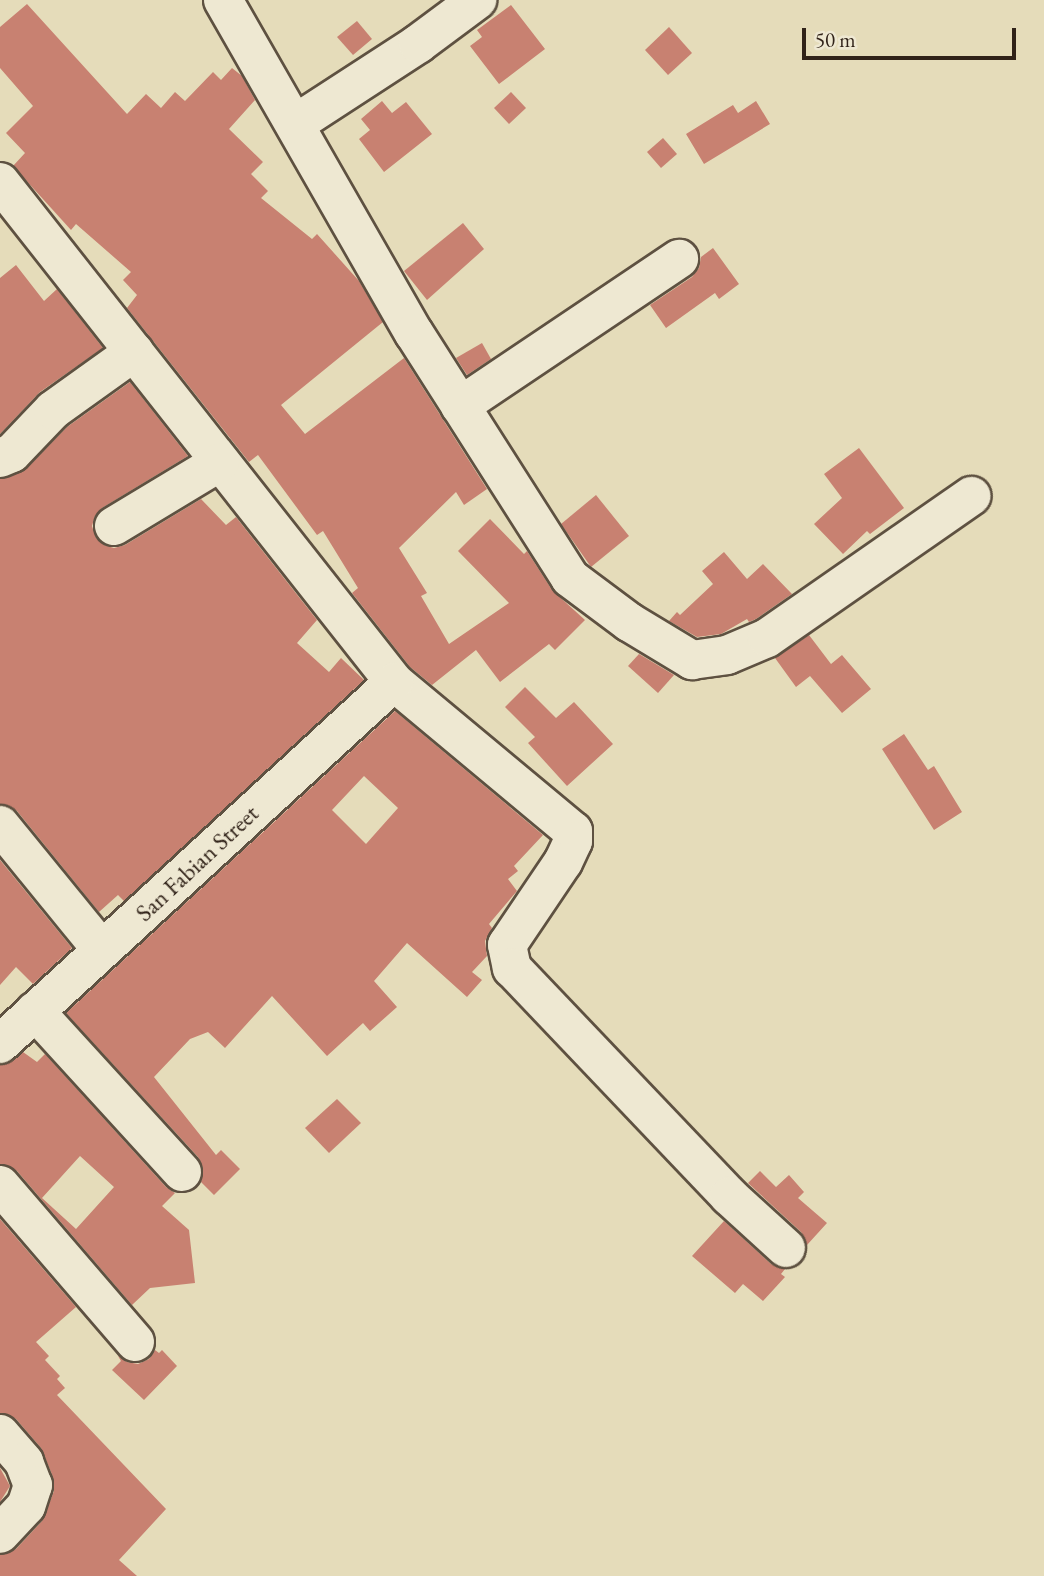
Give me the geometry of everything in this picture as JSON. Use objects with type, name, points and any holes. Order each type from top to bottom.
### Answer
[{"type":"street","points":[[223,0],[414,333],[570,578],[629,622],[692,660],[727,655],[767,638],[971,496]]},
{"type":"street","points":[[295,124],[418,44],[477,0]]},
{"type":"street","points":[[0,182],[394,682],[573,831],[573,841],[563,862],[507,945],[512,968],[729,1196],[786,1248]]},
{"type":"street","points":[[460,406],[679,259]]},
{"type":"street","points":[[0,458],[12,453],[53,410],[134,352]]},
{"type":"street","points":[[114,526],[220,462]]},
{"type":"street","name":"San Fabian Street","points":[[0,1044],[394,682]]},
{"type":"street","points":[[0,825],[102,950]]},
{"type":"street","points":[[35,1011],[182,1172]]},
{"type":"street","points":[[0,1185],[135,1342]]},
{"type":"street","points":[[0,1434],[24,1462],[33,1485],[26,1506],[0,1534]]},
{"type":"building","points":[[27,4],[127,114],[146,94],[161,108],[175,92],[185,101],[213,72],[221,80],[232,68],[242,76],[255,100],[229,129],[263,162],[251,174],[268,191],[261,198],[312,239],[317,234],[359,281],[383,322],[281,405],[305,434],[404,358],[487,489],[464,505],[456,492],[399,548],[427,593],[421,596],[449,644],[509,603],[458,551],[490,519],[524,554],[527,551],[552,590],[585,620],[555,650],[549,644],[500,682],[476,650],[432,685],[410,667],[352,593],[358,588],[323,531],[317,535],[258,455],[249,462],[127,308],[137,295],[123,280],[131,272],[76,224],[71,230],[13,166],[25,153],[6,133],[33,106],[0,68],[0,27]]},
{"type":"building","points":[[511,5],[545,49],[499,84],[470,46],[482,37],[477,30]]},
{"type":"building","points":[[357,21],[372,39],[353,55],[337,37]]},
{"type":"building","points":[[669,27],[692,53],[668,75],[645,50]]},
{"type":"building","points":[[511,92],[526,108],[509,124],[494,108]]},
{"type":"building","points":[[382,101],[392,113],[406,102],[432,134],[384,172],[359,139],[370,130],[361,119]]},
{"type":"building","points":[[756,101],[770,124],[704,164],[686,134],[733,105],[738,113]]},
{"type":"building","points":[[663,138],[677,154],[661,168],[647,152]]},
{"type":"building","points":[[463,223],[484,249],[427,300],[404,271]]},
{"type":"building","points":[[713,248],[739,284],[719,299],[715,293],[666,328],[650,305],[692,277],[699,268],[701,257]]},
{"type":"building","points":[[16,265],[44,301],[57,289],[103,348],[40,392],[0,434],[0,278]]},
{"type":"building","points":[[482,343],[491,359],[467,375],[456,358]]},
{"type":"building","points":[[130,382],[188,456],[102,508],[95,516],[92,526],[96,538],[104,545],[114,548],[125,545],[201,499],[226,525],[236,517],[317,620],[297,643],[329,672],[341,658],[364,680],[124,901],[118,895],[99,912],[17,811],[0,804],[0,479],[27,468],[67,427]]},
{"type":"building","points":[[859,448],[904,508],[870,534],[867,531],[843,554],[814,524],[842,498],[824,474]]},
{"type":"building","points":[[596,495],[629,536],[591,567],[561,524]]},
{"type":"building","points":[[724,552],[747,579],[763,564],[792,594],[756,619],[749,622],[747,619],[721,634],[697,637],[669,621],[677,612],[680,615],[713,584],[702,571]]},
{"type":"building","points":[[809,635],[831,664],[842,655],[871,689],[842,713],[810,676],[796,687],[775,658]]},
{"type":"building","points":[[639,654],[674,675],[658,693],[628,666]]},
{"type":"building","points":[[525,687],[556,718],[574,702],[613,744],[567,786],[528,743],[535,737],[505,707]]},
{"type":"building","points":[[395,711],[543,835],[514,866],[518,871],[508,879],[517,891],[489,924],[492,928],[485,941],[487,956],[472,972],[482,980],[467,997],[407,943],[374,981],[397,1007],[370,1031],[363,1023],[327,1056],[272,996],[225,1048],[208,1032],[190,1039],[154,1077],[216,1155],[221,1150],[240,1169],[214,1195],[201,1182],[203,1168],[198,1157],[66,1013]],"holes":[[[364,776],[398,808],[366,844],[332,810]]]},
{"type":"building","points":[[904,734],[928,770],[934,766],[962,812],[934,830],[882,749]]},
{"type":"building","points":[[0,860],[72,948],[33,984],[16,967],[0,985]]},
{"type":"building","points":[[23,1052],[37,1062],[45,1054],[166,1187],[175,1193],[162,1206],[189,1230],[195,1283],[150,1288],[132,1305],[17,1171],[0,1164],[0,1065],[14,1060]],"holes":[[[80,1156],[114,1187],[76,1229],[42,1198]]]},
{"type":"building","points":[[337,1099],[361,1123],[329,1153],[305,1128]]},
{"type":"building","points":[[760,1171],[776,1187],[789,1175],[804,1192],[798,1198],[827,1223],[807,1245],[801,1232],[748,1183]]},
{"type":"building","points":[[0,1219],[76,1307],[36,1342],[49,1356],[45,1360],[60,1376],[57,1379],[65,1388],[57,1395],[166,1509],[119,1560],[137,1576],[0,1576],[0,1555],[16,1549],[42,1521],[54,1491],[53,1477],[41,1448],[16,1419],[0,1413]]},
{"type":"building","points":[[724,1221],[771,1264],[785,1269],[781,1274],[785,1277],[763,1301],[743,1284],[735,1293],[692,1256]]},
{"type":"building","points":[[155,1350],[159,1353],[162,1350],[177,1366],[144,1400],[112,1370],[121,1361],[118,1356],[127,1362],[138,1364],[149,1359]]},
{"type":"building","points":[[0,1468],[10,1486],[0,1502]]}]
